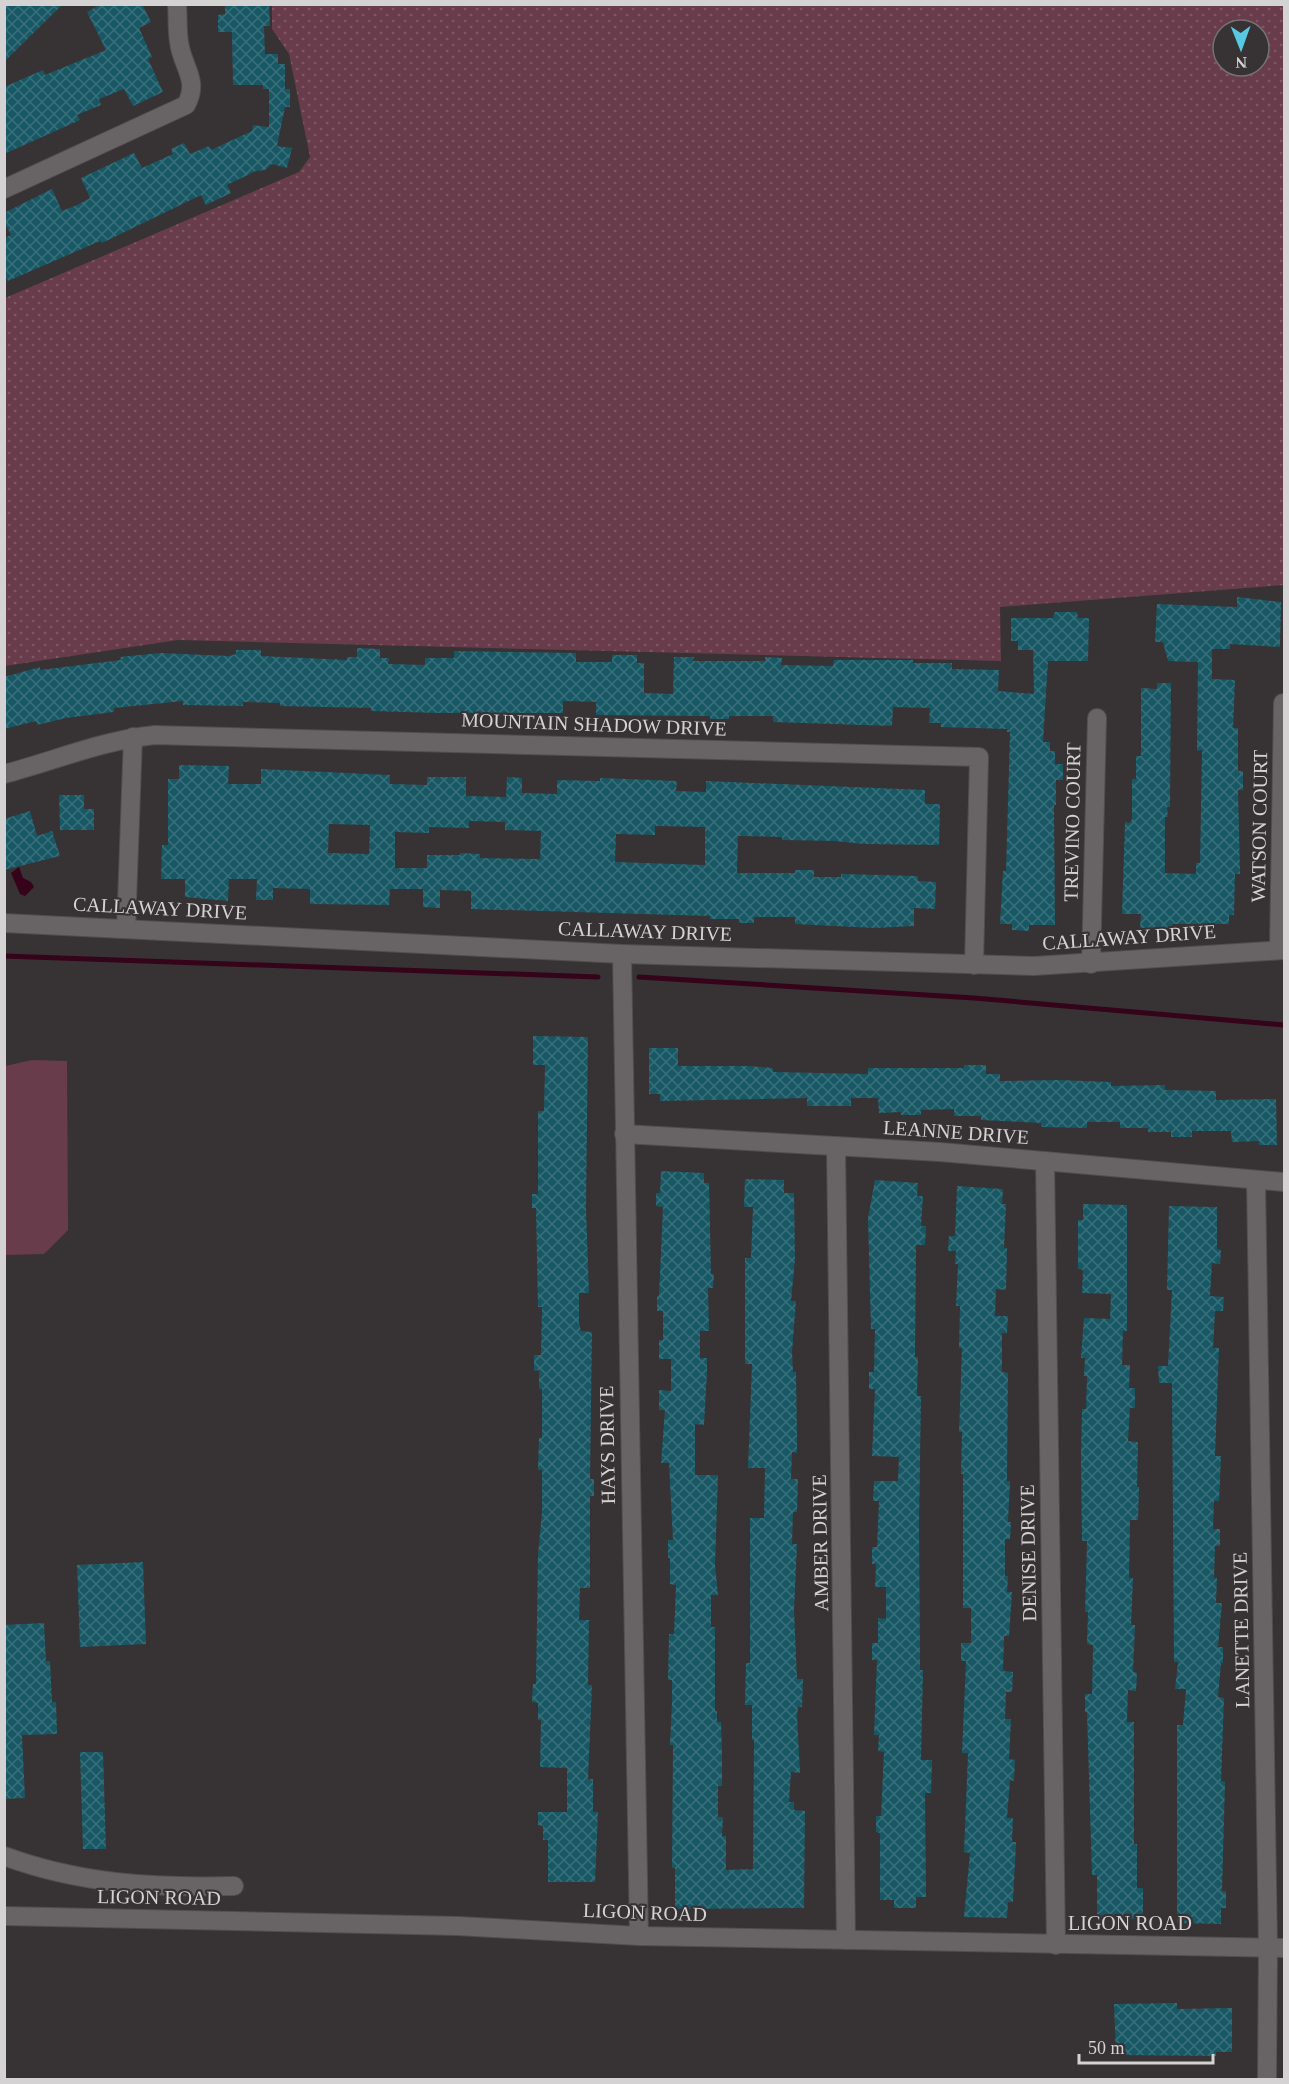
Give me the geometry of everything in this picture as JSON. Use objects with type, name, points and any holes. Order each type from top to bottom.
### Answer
[{"type":"street","points":[[4,189],[186,105],[193,93],[192,82],[181,53],[177,4]]},
{"type":"street","name":"WATSON COURT","points":[[1282,950],[1283,703]]},
{"type":"street","name":"TREVINO COURT","points":[[1091,964],[1096,717]]},
{"type":"street","name":"MOUNTAIN SHADOW DRIVE","points":[[4,774],[133,737],[155,735],[979,757],[974,965]]},
{"type":"street","points":[[126,929],[133,737]]},
{"type":"street","name":"CALLAWAY DRIVE","points":[[4,923],[622,954],[974,965],[1091,964],[1282,950]]},
{"type":"street","name":"HAYS DRIVE","points":[[622,954],[639,1936]]},
{"type":"street","name":"LEANNE DRIVE","points":[[624,1134],[1045,1161],[1284,1182]]},
{"type":"street","name":"AMBER DRIVE","points":[[837,1146],[846,1940]]},
{"type":"street","name":"DENISE DRIVE","points":[[1045,1161],[1056,1945]]},
{"type":"street","name":"LANETTE DRIVE","points":[[1256,1180],[1276,1947],[1267,2079]]},
{"type":"street","points":[[4,1856],[44,1870],[94,1881],[142,1887],[234,1886]]},
{"type":"street","name":"LIGON ROAD","points":[[4,1916],[468,1926],[639,1936],[1276,1947]]},
{"type":"shaded area","points":[[272,5],[1284,5],[1284,585],[1000,607],[1001,661],[178,640],[5,666],[5,298],[299,172],[310,157],[289,54],[272,29]]},
{"type":"shaded area","points":[[19,867],[23,878],[31,882],[34,887],[25,896],[20,894],[11,873]]},
{"type":"shaded area","points":[[32,1060],[67,1061],[68,1230],[44,1254],[5,1255],[5,1066]]},
{"type":"building","points":[[4,4],[63,4],[4,62]]},
{"type":"building","points":[[101,4],[142,4],[151,22],[139,28],[152,57],[148,59],[163,92],[133,106],[124,89],[99,99],[101,105],[77,115],[80,120],[4,154],[4,87],[43,70],[45,75],[106,50],[87,12]]},
{"type":"building","points":[[225,4],[269,4],[270,26],[264,26],[265,54],[278,54],[278,64],[285,64],[285,89],[290,89],[290,107],[285,107],[277,146],[292,148],[287,168],[272,164],[265,170],[256,171],[227,185],[231,193],[206,205],[201,195],[102,243],[100,241],[8,281],[4,274],[4,238],[11,235],[4,222],[4,213],[52,189],[62,211],[77,205],[90,198],[81,178],[134,153],[142,168],[173,154],[171,149],[184,143],[190,154],[209,146],[211,150],[252,131],[253,125],[269,127],[269,89],[263,89],[263,85],[233,85],[232,32],[218,32],[218,15],[225,14]]},
{"type":"building","points":[[1237,597],[1281,602],[1280,647],[1230,644],[1230,649],[1212,649],[1212,679],[1235,680],[1233,728],[1238,728],[1238,771],[1243,771],[1243,790],[1238,790],[1240,874],[1235,874],[1234,915],[1229,915],[1229,924],[1173,924],[1172,928],[1140,928],[1141,914],[1122,914],[1125,822],[1130,823],[1132,819],[1132,779],[1136,779],[1136,756],[1141,756],[1141,688],[1157,689],[1157,683],[1171,683],[1170,807],[1167,807],[1168,817],[1165,817],[1165,873],[1196,874],[1196,863],[1200,863],[1202,750],[1197,751],[1198,662],[1168,661],[1163,642],[1155,642],[1157,604],[1237,607]]},
{"type":"building","points":[[1055,612],[1077,612],[1078,618],[1089,618],[1088,661],[1048,661],[1043,742],[1050,742],[1050,751],[1055,751],[1055,764],[1063,764],[1063,780],[1056,780],[1056,805],[1054,805],[1055,925],[1029,925],[1029,931],[1012,930],[1012,924],[1000,924],[1003,871],[1006,871],[1010,732],[1007,732],[1007,729],[941,727],[941,723],[929,723],[930,708],[893,707],[892,726],[773,722],[773,716],[729,716],[729,719],[710,719],[710,716],[596,715],[596,702],[563,701],[563,713],[438,713],[371,711],[371,708],[280,706],[280,703],[243,702],[243,706],[183,705],[183,701],[114,708],[114,712],[66,718],[37,725],[36,721],[4,729],[4,677],[40,667],[40,670],[121,660],[120,657],[160,653],[229,656],[236,654],[236,650],[261,650],[261,656],[347,660],[347,657],[357,657],[357,648],[380,649],[380,658],[389,658],[388,664],[425,665],[425,658],[454,658],[454,651],[576,653],[576,662],[612,662],[612,655],[637,655],[637,663],[644,663],[644,693],[673,694],[674,657],[694,657],[693,661],[765,661],[765,657],[782,658],[781,665],[833,666],[834,660],[913,660],[913,663],[952,663],[952,669],[999,670],[998,691],[1034,694],[1033,650],[1018,650],[1018,641],[1011,641],[1011,618],[1053,618]]},
{"type":"building","points":[[179,765],[229,766],[228,784],[261,784],[261,769],[390,775],[390,784],[427,785],[427,777],[466,777],[466,796],[506,797],[507,777],[522,778],[522,793],[557,794],[557,780],[600,781],[600,778],[677,781],[676,791],[706,792],[706,781],[925,790],[925,804],[940,804],[939,845],[863,844],[782,840],[782,837],[738,836],[737,873],[795,873],[795,870],[814,870],[814,877],[841,877],[841,874],[918,876],[918,881],[936,882],[935,909],[914,908],[914,926],[875,928],[795,924],[795,917],[754,917],[754,923],[739,923],[739,919],[710,919],[710,916],[471,909],[471,891],[440,890],[440,908],[423,907],[423,889],[390,889],[389,905],[310,904],[310,889],[273,888],[273,900],[256,900],[257,879],[229,879],[228,901],[185,897],[185,879],[161,879],[162,845],[168,845],[168,779],[179,779]],"holes":[[[469,821],[505,822],[505,830],[541,831],[540,859],[480,858],[480,854],[460,853],[460,855],[427,855],[427,868],[395,868],[395,832],[429,833],[429,827],[469,828]],[[329,824],[370,825],[369,854],[328,853]],[[655,826],[705,827],[705,865],[615,862],[616,834],[655,835]]]},
{"type":"building","points":[[59,795],[84,795],[84,809],[94,809],[94,830],[60,830]]},
{"type":"building","points":[[30,811],[37,836],[52,831],[60,856],[4,870],[4,819]]},
{"type":"building","points":[[533,1036],[588,1037],[586,1209],[589,1293],[579,1293],[579,1323],[581,1331],[592,1332],[590,1479],[594,1479],[594,1496],[590,1496],[590,1588],[580,1588],[579,1620],[589,1620],[588,1685],[592,1685],[588,1779],[593,1779],[593,1812],[598,1812],[595,1882],[548,1882],[548,1840],[543,1840],[543,1826],[538,1825],[538,1812],[567,1812],[567,1768],[540,1767],[541,1720],[538,1720],[538,1703],[532,1702],[533,1684],[536,1684],[538,1555],[542,1512],[542,1470],[538,1470],[539,1438],[542,1438],[542,1389],[539,1389],[539,1370],[534,1371],[534,1355],[541,1355],[542,1307],[538,1307],[536,1208],[532,1208],[532,1194],[538,1194],[538,1111],[544,1111],[545,1065],[533,1065]]},
{"type":"building","points":[[649,1048],[678,1048],[678,1066],[747,1066],[773,1068],[773,1072],[868,1074],[868,1068],[964,1068],[964,1065],[986,1065],[986,1074],[1000,1074],[1000,1081],[1058,1080],[1111,1082],[1111,1086],[1165,1085],[1165,1090],[1216,1091],[1216,1100],[1276,1099],[1277,1145],[1259,1145],[1259,1141],[1232,1142],[1231,1131],[1192,1131],[1192,1137],[1171,1137],[1171,1132],[1148,1132],[1148,1128],[1120,1128],[1120,1122],[1087,1122],[1087,1128],[1042,1127],[1041,1123],[981,1120],[981,1116],[954,1116],[954,1109],[921,1110],[921,1115],[901,1115],[901,1112],[879,1113],[878,1098],[851,1098],[851,1106],[807,1106],[807,1098],[660,1101],[660,1094],[649,1094]]},
{"type":"building","points":[[661,1171],[704,1173],[704,1183],[709,1183],[711,1274],[714,1274],[713,1288],[708,1288],[709,1331],[700,1331],[700,1358],[707,1358],[707,1372],[704,1425],[695,1424],[695,1475],[718,1475],[715,1565],[718,1595],[711,1595],[711,1627],[715,1627],[715,1711],[717,1711],[717,1722],[721,1722],[722,1786],[718,1786],[718,1817],[723,1817],[722,1836],[726,1836],[726,1870],[753,1869],[754,1740],[752,1740],[752,1705],[745,1705],[746,1663],[750,1663],[750,1518],[764,1518],[765,1468],[748,1468],[752,1364],[745,1364],[745,1258],[751,1258],[753,1207],[744,1207],[745,1179],[784,1180],[784,1193],[794,1193],[795,1259],[791,1301],[796,1301],[792,1352],[793,1372],[796,1372],[797,1453],[792,1452],[791,1479],[798,1479],[797,1512],[793,1512],[792,1544],[797,1544],[794,1610],[797,1679],[803,1679],[802,1707],[798,1707],[797,1716],[800,1773],[791,1772],[789,1802],[794,1802],[794,1810],[805,1811],[804,1908],[675,1909],[675,1868],[672,1868],[673,1745],[670,1745],[672,1680],[668,1680],[669,1634],[674,1634],[676,1585],[670,1584],[670,1558],[668,1558],[668,1540],[673,1540],[669,1463],[661,1463],[665,1410],[659,1410],[659,1390],[671,1391],[671,1359],[659,1359],[659,1340],[663,1340],[663,1311],[657,1311],[657,1296],[659,1296],[663,1207],[656,1206],[656,1193],[660,1193]]},
{"type":"building","points":[[875,1180],[918,1183],[917,1196],[923,1196],[921,1226],[926,1226],[925,1245],[916,1245],[915,1357],[918,1357],[917,1396],[921,1396],[920,1670],[923,1670],[921,1760],[932,1760],[931,1793],[925,1793],[926,1897],[916,1897],[916,1908],[894,1908],[894,1900],[880,1900],[880,1833],[876,1832],[876,1816],[881,1816],[884,1752],[878,1751],[879,1735],[874,1735],[877,1660],[872,1660],[872,1643],[878,1643],[878,1618],[886,1619],[886,1587],[875,1587],[876,1564],[872,1564],[872,1547],[877,1547],[879,1501],[873,1501],[874,1481],[898,1481],[899,1457],[872,1456],[875,1389],[869,1389],[869,1372],[874,1372],[875,1329],[871,1329],[868,1218]]},
{"type":"building","points":[[957,1186],[1003,1189],[1002,1204],[1006,1204],[1004,1248],[1007,1248],[1006,1290],[996,1289],[995,1316],[1008,1316],[1007,1333],[1002,1333],[1002,1372],[1008,1373],[1007,1481],[1010,1481],[1008,1522],[1011,1522],[1010,1539],[1005,1539],[1005,1576],[1008,1576],[1007,1592],[1012,1592],[1009,1636],[1004,1636],[1003,1671],[1013,1672],[1012,1692],[1006,1692],[1005,1719],[1011,1719],[1009,1759],[1015,1760],[1014,1781],[1010,1780],[1007,1818],[1013,1818],[1012,1842],[1016,1842],[1013,1902],[1008,1902],[1007,1918],[964,1917],[970,1853],[964,1852],[968,1753],[962,1753],[966,1661],[961,1661],[961,1643],[971,1643],[971,1608],[963,1608],[963,1474],[961,1474],[962,1432],[959,1432],[962,1348],[959,1348],[960,1306],[956,1306],[958,1264],[955,1264],[956,1251],[948,1251],[949,1236],[955,1236]]},
{"type":"building","points":[[1083,1204],[1127,1205],[1127,1331],[1123,1331],[1122,1365],[1130,1365],[1129,1388],[1135,1388],[1135,1408],[1130,1408],[1128,1441],[1138,1442],[1137,1487],[1139,1487],[1138,1520],[1130,1520],[1129,1578],[1133,1578],[1131,1625],[1135,1625],[1133,1672],[1137,1673],[1136,1691],[1128,1690],[1127,1722],[1134,1722],[1134,1844],[1137,1844],[1137,1888],[1143,1888],[1143,1919],[1097,1918],[1097,1875],[1092,1875],[1085,1694],[1092,1694],[1093,1645],[1087,1644],[1088,1612],[1085,1612],[1087,1541],[1082,1541],[1082,1409],[1086,1409],[1087,1376],[1084,1376],[1085,1358],[1081,1358],[1084,1318],[1110,1319],[1111,1294],[1082,1293],[1083,1270],[1078,1269],[1078,1220],[1083,1220]]},
{"type":"building","points":[[1169,1206],[1217,1207],[1217,1249],[1221,1250],[1220,1264],[1212,1263],[1210,1296],[1224,1297],[1223,1311],[1215,1311],[1213,1348],[1219,1348],[1215,1456],[1221,1456],[1219,1501],[1214,1501],[1213,1529],[1220,1529],[1220,1546],[1215,1546],[1214,1578],[1217,1578],[1216,1603],[1222,1603],[1218,1647],[1223,1647],[1218,1697],[1224,1698],[1221,1781],[1225,1782],[1222,1891],[1226,1891],[1226,1908],[1221,1908],[1221,1924],[1177,1923],[1177,1725],[1183,1725],[1186,1689],[1175,1689],[1178,1662],[1174,1662],[1172,1383],[1159,1383],[1158,1366],[1168,1366],[1172,1290],[1167,1290]]},
{"type":"building","points":[[143,1562],[146,1644],[80,1647],[77,1565]]},
{"type":"building","points":[[44,1623],[46,1661],[50,1661],[52,1702],[56,1702],[57,1734],[22,1735],[25,1798],[4,1799],[4,1625]]},
{"type":"building","points":[[80,1752],[103,1752],[106,1849],[83,1849]]},
{"type":"building","points":[[1177,2003],[1177,2009],[1232,2008],[1232,2052],[1216,2052],[1216,2056],[1116,2055],[1114,2004]]},
{"type":"waterway","points":[[4,956],[598,977]]},
{"type":"waterway","points":[[639,977],[974,998],[1284,1025]]}]
